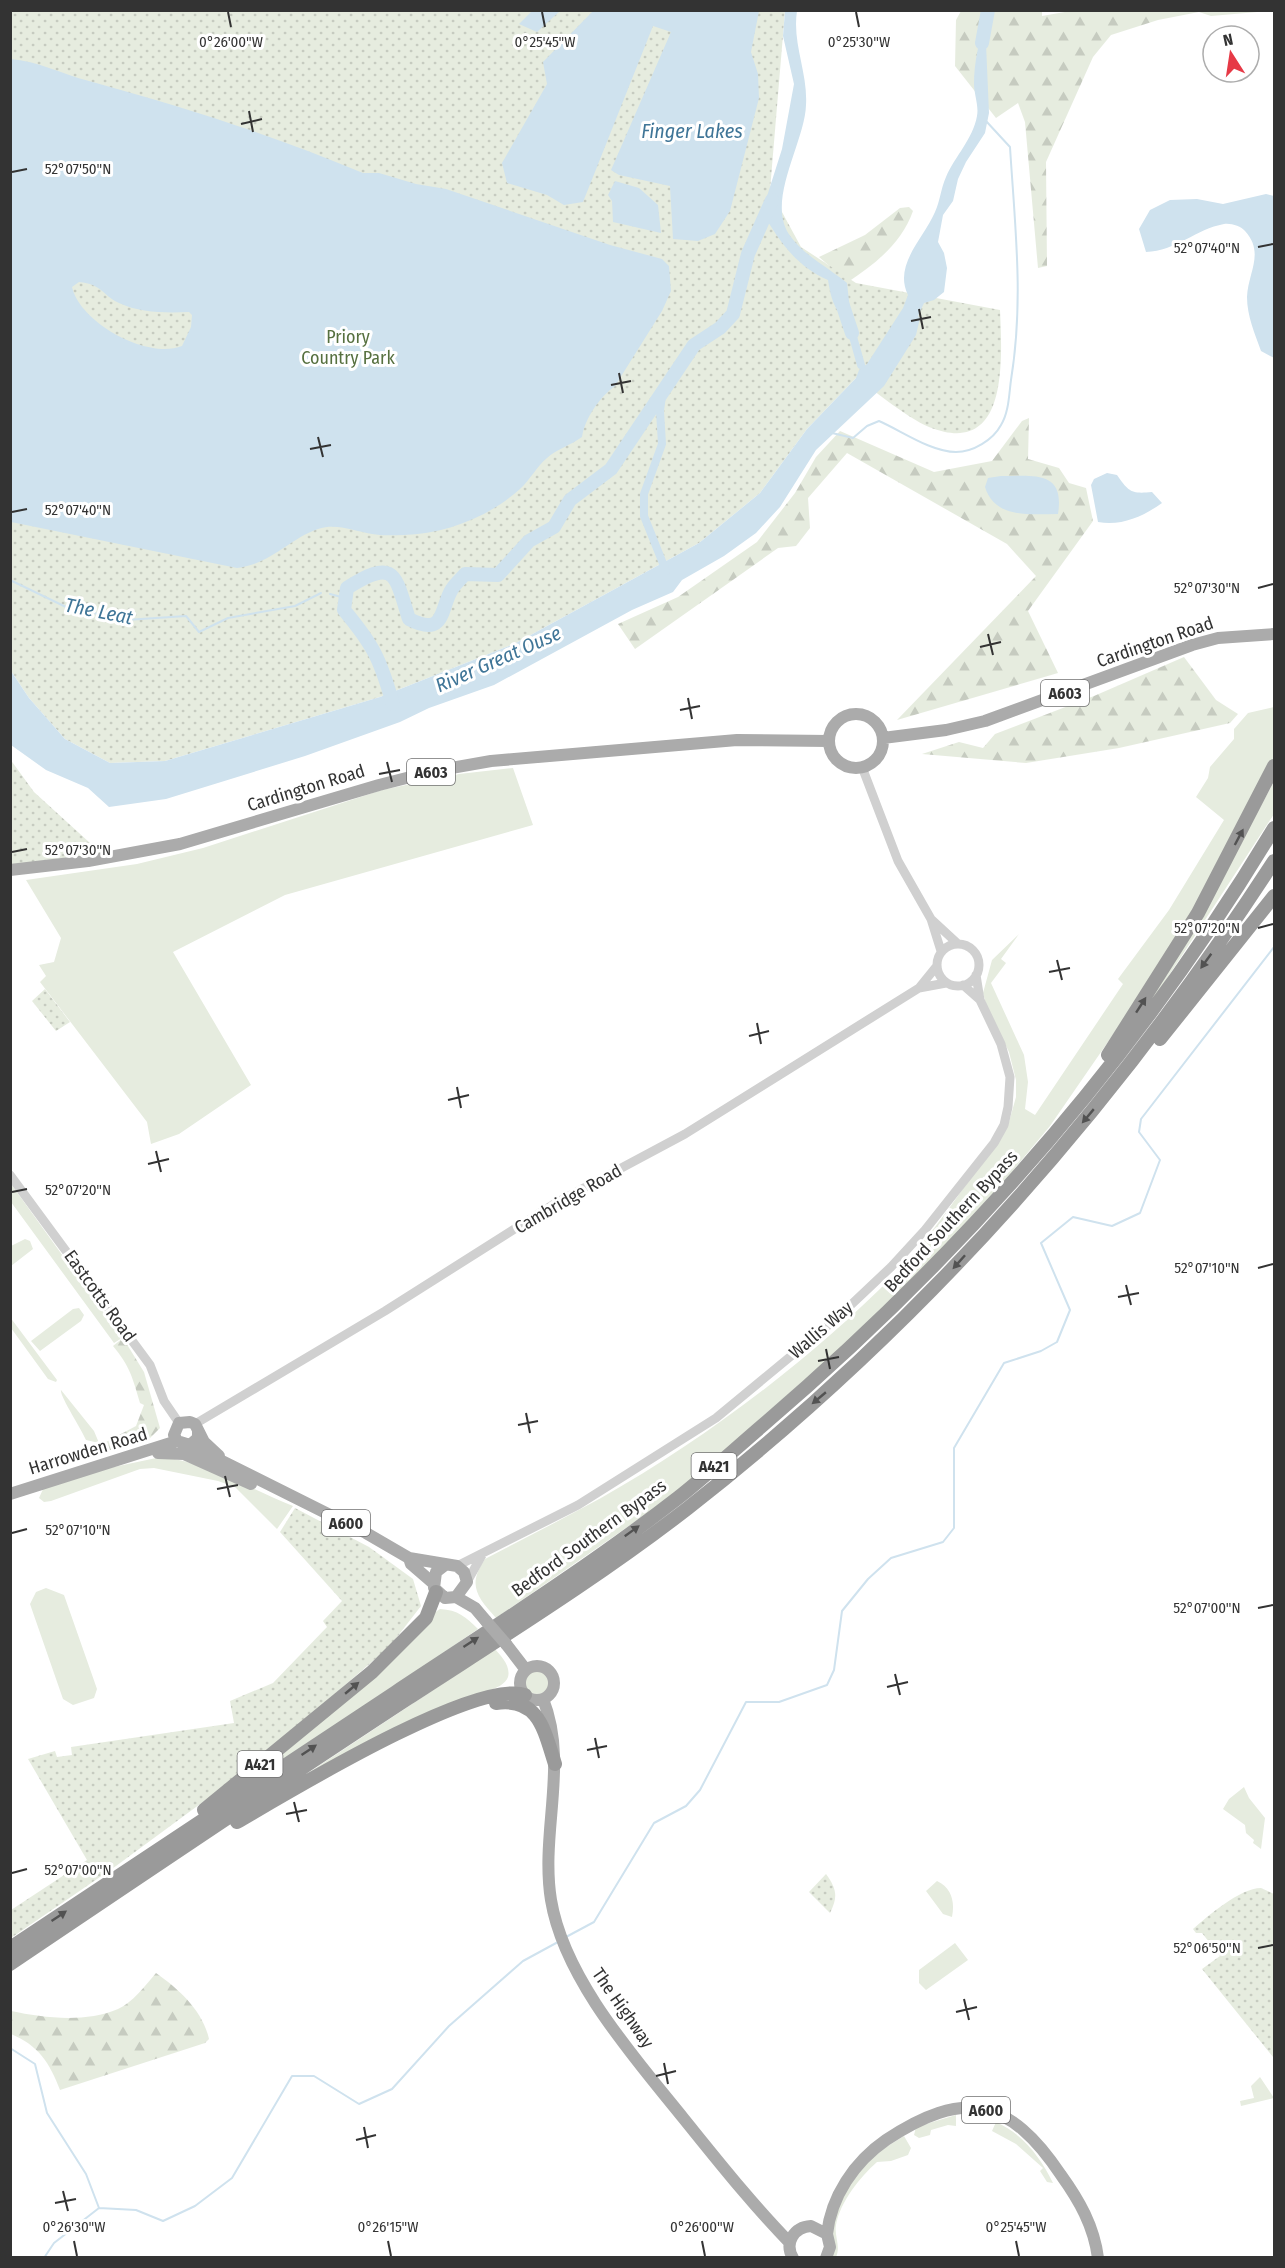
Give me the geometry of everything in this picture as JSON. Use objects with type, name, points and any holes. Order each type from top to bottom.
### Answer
[{"type":"highway","points":[[1091,1092],[1103,1063],[1198,913],[1275,766]]},
{"type":"highway","name":"Bedford Southern Bypass","points":[[10,1964],[147,1864],[528,1605],[678,1497],[841,1359],[913,1289],[1048,1145],[1091,1092],[1200,944],[1275,828]]},
{"type":"highway","name":"Bedford Southern Bypass","points":[[10,1948],[147,1864],[535,1616],[688,1508],[852,1370],[925,1299],[1050,1160],[1124,1072],[1216,949],[1275,861]]},
{"type":"highway","points":[[1124,1072],[1163,1037],[1275,896]]},
{"type":"highway","name":"A421","points":[[147,1864],[372,1672],[426,1618],[434,1587]]},
{"type":"highway","name":"A421","points":[[147,1864],[354,1757],[454,1709],[480,1698],[512,1692],[525,1695]]},
{"type":"highway","name":"A421","points":[[454,1709],[508,1701],[522,1704],[535,1714],[540,1722],[555,1764]]},
{"type":"main road","name":"Cardington Road","points":[[884,738],[946,730],[985,721],[1192,645],[1242,635],[1272,636]]},
{"type":"main road","points":[[852,714],[866,715],[875,720],[884,738],[878,757],[862,767],[842,764],[832,754],[829,741],[832,728],[840,719],[852,714]]},
{"type":"main road","name":"Cardington Road","points":[[10,870],[88,861],[180,844],[379,785],[434,771],[491,761],[737,740],[829,741]]},
{"type":"main road","points":[[177,1441],[174,1435],[179,1424],[184,1421],[197,1428],[204,1442],[221,1459]]},
{"type":"main road","points":[[190,1445],[198,1438],[197,1428]]},
{"type":"main road","name":"A600","points":[[177,1441],[221,1459],[409,1558],[451,1565]]},
{"type":"main road","name":"Harrowden Road","points":[[10,1494],[177,1441]]},
{"type":"main road","name":"A600","points":[[142,1453],[184,1454],[268,1492],[281,1491]]},
{"type":"main road","points":[[409,1558],[411,1564],[445,1598],[456,1597],[474,1608],[526,1670]]},
{"type":"main road","points":[[434,1587],[435,1572],[451,1565],[464,1572],[474,1608]]},
{"type":"main road","points":[[456,1597],[467,1582]]},
{"type":"main road","points":[[537,1666],[552,1674],[552,1691],[543,1699],[534,1700],[525,1695],[520,1679],[526,1670],[537,1666]]},
{"type":"main road","name":"The Highway","points":[[543,1699],[552,1721],[555,1764],[547,1841],[549,1884],[559,1931],[566,1948],[582,1981],[637,2060],[772,2225],[790,2243]]},
{"type":"main road","name":"A600","points":[[811,2226],[832,2205],[857,2167],[900,2130],[942,2110],[980,2108],[1009,2118],[1041,2145],[1081,2204],[1098,2258]]},
{"type":"main road","name":"A600","points":[[826,2234],[832,2205]]},
{"type":"main road","points":[[772,2225],[797,2230],[811,2226],[826,2234],[830,2247],[826,2258]]},
{"type":"main road","points":[[793,2258],[790,2243],[797,2230]]},
{"type":"street","points":[[862,767],[898,861],[931,919],[941,951],[936,968],[946,983]]},
{"type":"street","points":[[919,988],[946,983],[963,985],[972,982],[979,966],[975,951],[967,945],[957,943],[931,919]]},
{"type":"street","points":[[941,951],[957,943]]},
{"type":"street","name":"Cambridge Road","points":[[197,1428],[554,1204],[685,1134],[919,988],[936,968]]},
{"type":"street","name":"Wallis Way","points":[[451,1565],[482,1555],[585,1501],[716,1418],[837,1318],[891,1267],[942,1210],[994,1143],[1004,1125],[1010,1092],[1008,1069],[1001,1044],[980,1000],[976,975]]},
{"type":"street","name":"Wallis Way","points":[[963,985],[980,1000]]},
{"type":"street","name":"Eastcotts Road","points":[[10,1175],[150,1365],[164,1401],[179,1424]]},
{"type":"street","points":[[467,1582],[482,1555]]},
{"type":"green space","points":[[1076,10],[1269,11],[1211,16],[1199,12],[1158,20],[1111,35],[1093,57],[1046,162],[1047,266],[1038,268],[1025,122],[1018,103],[996,118],[955,66],[956,20],[961,11],[1042,11],[1042,16]]},
{"type":"green space","name":"Priory Country Park","points":[[10,11],[785,11],[770,190],[801,247],[856,283],[1000,310],[1000,377],[995,399],[987,417],[974,429],[955,433],[920,423],[856,378],[807,429],[760,493],[699,543],[516,643],[380,697],[165,761],[110,763],[65,739],[29,698],[11,671]]},
{"type":"green space","points":[[909,207],[913,211],[895,243],[878,260],[848,282],[819,257],[865,235],[900,208]]},
{"type":"green space","points":[[1029,418],[1028,459],[1059,468],[1069,483],[1086,488],[1093,521],[1028,611],[1058,673],[897,720],[1036,576],[1007,544],[847,453],[808,498],[810,528],[796,546],[778,548],[635,649],[618,624],[678,597],[757,542],[795,493],[816,457],[840,431],[934,472],[992,461],[1022,421]]},
{"type":"green space","points":[[1184,657],[1216,700],[1238,714],[1230,723],[1119,748],[1026,763],[922,754],[959,742],[983,748],[995,734],[1094,696]]},
{"type":"green space","points":[[1274,707],[1274,758],[1236,833],[1161,965],[1050,1126],[985,1204],[910,1287],[675,1494],[496,1618],[479,1597],[477,1590],[476,1576],[485,1559],[587,1506],[640,1475],[755,1396],[828,1337],[862,1306],[910,1258],[940,1220],[1009,1122],[1016,1097],[1016,1080],[1009,1052],[987,1008],[983,993],[992,960],[1019,934],[1001,959],[1006,963],[991,983],[1024,1055],[1028,1082],[1025,1109],[1035,1115],[1123,984],[1118,979],[1169,910],[1224,820],[1196,797],[1208,778],[1210,767],[1234,739],[1234,729],[1248,713]]},
{"type":"green space","points":[[10,759],[34,792],[101,853],[11,865]]},
{"type":"green space","points":[[513,768],[533,825],[285,895],[173,952],[251,1085],[179,1134],[151,1144],[147,1122],[40,982],[46,976],[39,965],[54,962],[61,938],[26,880],[137,864],[203,848],[382,790],[459,774]]},
{"type":"green space","points":[[1274,782],[1274,814],[1140,1020],[1138,1018],[1187,939]]},
{"type":"green space","points":[[45,989],[70,1022],[56,1031],[32,1001]]},
{"type":"green space","points":[[11,1184],[122,1338],[114,1343],[11,1202]]},
{"type":"green space","points":[[25,1239],[30,1241],[33,1249],[11,1266],[11,1246]]},
{"type":"green space","points":[[79,1308],[84,1315],[81,1321],[40,1351],[31,1341],[73,1309]]},
{"type":"green space","points":[[10,1317],[57,1380],[56,1382],[48,1379],[11,1328]]},
{"type":"green space","points":[[123,1338],[144,1372],[160,1428],[149,1439],[107,1451],[104,1443],[136,1426],[144,1405],[140,1403],[127,1366],[113,1346]]},
{"type":"green space","points":[[61,1390],[94,1431],[99,1443],[86,1440]]},
{"type":"green space","points":[[161,1457],[212,1470],[293,1506],[277,1529],[235,1487],[218,1481],[154,1468],[140,1469],[51,1501],[44,1502],[39,1498],[44,1487],[90,1472]]},
{"type":"green space","points":[[295,1508],[369,1547],[413,1579],[421,1606],[390,1646],[253,1765],[116,1866],[11,1938],[11,1910],[87,1860],[28,1759],[55,1751],[57,1757],[72,1755],[71,1747],[234,1723],[230,1701],[273,1683],[327,1627],[323,1621],[342,1601],[280,1532]]},
{"type":"green space","points":[[46,1588],[64,1595],[97,1689],[94,1698],[73,1705],[63,1699],[30,1604],[36,1592]]},
{"type":"green space","points":[[440,1609],[461,1615],[478,1629],[263,1776],[260,1773],[380,1672]]},
{"type":"green space","points":[[495,1649],[505,1661],[509,1673],[505,1682],[500,1686],[465,1698],[371,1743],[284,1789]]},
{"type":"green space","points":[[537,1670],[545,1674],[549,1682],[545,1690],[537,1694],[529,1690],[525,1682],[529,1674]]},
{"type":"green space","points":[[1244,1787],[1249,1798],[1265,1818],[1261,1849],[1246,1833],[1245,1825],[1223,1809],[1229,1799]]},
{"type":"green space","points":[[826,1874],[835,1893],[830,1913],[809,1892]]},
{"type":"green space","points":[[937,1881],[946,1887],[951,1896],[952,1917],[943,1914],[926,1891]]},
{"type":"green space","points":[[1261,1888],[1274,1894],[1273,2057],[1202,1969],[1220,1956],[1202,1933],[1196,1933],[1193,1929],[1234,1898],[1253,1889]]},
{"type":"green space","points":[[955,1943],[968,1960],[926,1990],[919,1983],[919,1970]]},
{"type":"green space","points":[[156,1973],[173,1986],[196,2010],[209,2039],[205,2043],[60,2090],[52,2071],[36,2049],[11,2034],[11,2011],[64,2018],[105,2013],[128,2003]]},
{"type":"green space","points":[[1260,2077],[1274,2098],[1241,2106],[1240,2101],[1254,2098],[1251,2086]]},
{"type":"green space","points":[[956,2115],[956,2126],[948,2125],[931,2130],[930,2135],[919,2138],[914,2135],[916,2127]]},
{"type":"green space","points":[[996,2122],[1023,2140],[1043,2165],[1053,2183],[1047,2182],[1040,2171],[1043,2168],[1016,2144],[992,2131]]},
{"type":"green space","points":[[904,2136],[911,2148],[908,2155],[891,2161],[877,2162],[846,2199],[836,2225],[838,2245],[836,2257],[830,2258],[832,2222],[850,2182],[867,2159]]},
{"type":"water","points":[[532,11],[560,11],[537,32],[519,24]]},
{"type":"water","name":"Finger Lakes","points":[[593,11],[759,11],[751,52],[758,74],[759,98],[730,211],[715,234],[698,241],[673,239],[670,186],[619,175],[611,170],[671,32],[653,26],[583,202],[564,205],[547,195],[507,183],[502,163],[547,84],[543,62]]},
{"type":"water","points":[[785,11],[797,11],[797,35],[805,81],[806,105],[804,120],[784,190],[782,207],[784,223],[791,237],[803,250],[847,283],[851,319],[847,321],[836,307],[828,280],[807,268],[790,252],[762,212],[782,149],[794,84],[783,36]]},
{"type":"water","points":[[985,21],[989,113],[985,133],[966,162],[958,179],[953,201],[943,215],[938,242],[944,253],[947,268],[944,292],[934,300],[924,303],[918,316],[920,318],[916,335],[884,386],[816,450],[780,507],[756,533],[724,556],[682,580],[673,592],[632,610],[494,685],[305,756],[166,799],[109,807],[88,788],[46,770],[11,745],[11,671],[29,698],[65,739],[110,763],[165,761],[380,697],[516,643],[699,543],[760,493],[807,429],[856,378],[859,370],[867,364],[903,308],[908,295],[904,284],[907,262],[935,212],[946,177],[975,124],[977,104],[974,88],[975,68]]},
{"type":"water","points":[[10,59],[40,65],[228,122],[363,173],[379,173],[416,184],[446,189],[610,245],[662,259],[669,266],[671,291],[662,311],[615,386],[594,409],[586,423],[582,437],[547,458],[524,485],[508,499],[466,522],[435,531],[404,535],[380,535],[338,527],[325,527],[297,539],[260,561],[237,568],[11,522]],"holes":[[[79,282],[97,287],[113,300],[136,309],[189,312],[192,315],[191,327],[182,346],[168,349],[152,348],[134,343],[101,325],[78,300],[72,287]]]},
{"type":"water","name":"Finger Lakes","points":[[615,181],[639,188],[658,205],[661,233],[613,222],[612,201],[608,195]]},
{"type":"water","points":[[1266,194],[1274,196],[1274,358],[1261,351],[1250,318],[1247,297],[1255,255],[1251,239],[1243,229],[1236,225],[1224,224],[1204,230],[1167,248],[1146,252],[1139,229],[1150,210],[1170,200],[1197,199],[1223,204]]},
{"type":"water","points":[[1107,473],[1117,475],[1131,491],[1152,492],[1162,503],[1132,519],[1115,523],[1098,522],[1091,485],[1094,479]]},
{"type":"water","points":[[1035,476],[1052,483],[1057,490],[1059,500],[1058,514],[1025,514],[1005,510],[997,505],[985,487],[988,478]]},
{"type":"waterway","name":"River Great Ouse","points":[[982,43],[988,10]]},
{"type":"waterway","points":[[832,433],[853,438],[867,426],[879,421],[927,445],[956,452],[969,450],[982,444],[993,436],[1004,420],[1009,397],[1017,321],[1016,235],[1010,147],[986,121]]},
{"type":"waterway","points":[[393,704],[375,654],[344,610],[347,588],[375,574],[391,575],[400,591],[409,619],[430,625],[436,623],[440,618],[452,589],[465,574],[498,575],[529,541],[554,527],[570,500],[611,469],[694,345],[720,328],[733,314],[748,254],[772,200]]},
{"type":"waterway","points":[[842,303],[852,333]]},
{"type":"waterway","points":[[852,333],[861,365]]},
{"type":"waterway","points":[[663,388],[660,411],[662,444],[644,494],[644,516],[666,571]]},
{"type":"waterway","name":"The Leat","points":[[10,580],[66,607],[126,620],[186,616],[199,632],[228,618],[295,606],[321,593]]},
{"type":"waterway","points":[[330,594],[345,598]]},
{"type":"waterway","points":[[566,1937],[594,1922],[654,1823],[686,1806],[700,1790],[746,1702],[779,1702],[827,1685],[834,1670],[842,1611],[868,1579],[891,1558],[943,1542],[954,1528],[954,1448],[1004,1363],[1041,1351],[1057,1342],[1070,1310],[1041,1243],[1073,1217],[1112,1226],[1140,1213],[1160,1160],[1139,1132],[1141,1119],[1274,947]]},
{"type":"waterway","points":[[10,2048],[35,2064],[47,2113],[86,2174],[99,2208],[136,2210],[163,2221],[195,2206],[232,2178],[292,2076],[314,2076],[359,2104],[392,2089],[449,2026],[523,1961],[558,1942]]},
{"type":"waterway","points":[[44,2258],[54,2243],[99,2208]]}]
